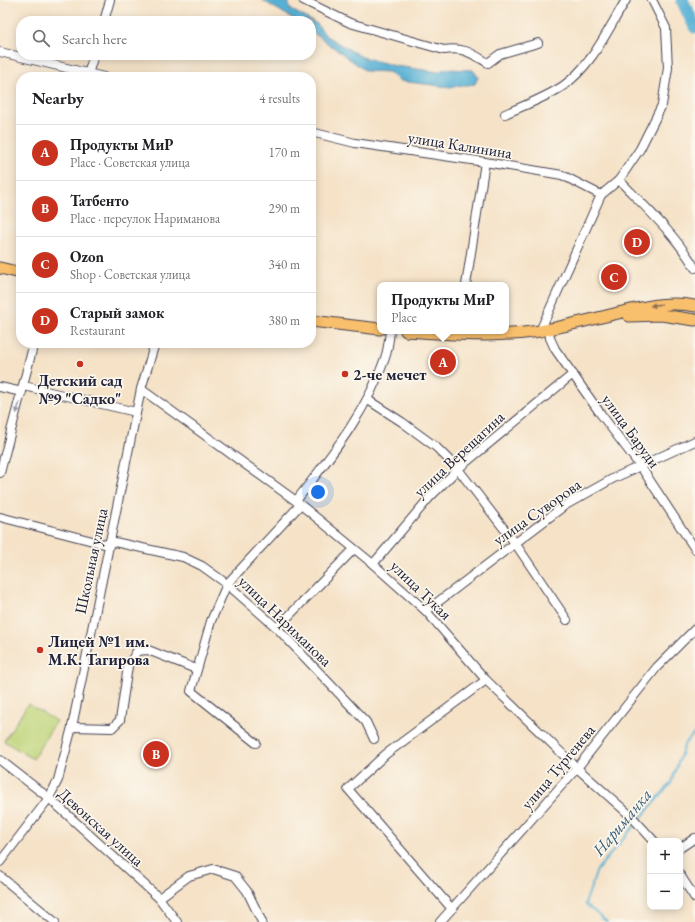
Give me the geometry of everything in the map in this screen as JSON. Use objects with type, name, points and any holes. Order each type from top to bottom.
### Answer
[{"type":"main road","points":[[0,268],[16,271]]},
{"type":"main road","points":[[481,334],[504,335],[544,330],[655,305],[679,304],[695,306]]},
{"type":"main road","points":[[595,319],[661,315],[695,320]]},
{"type":"main road","points":[[316,322],[377,329]]},
{"type":"street","points":[[105,16],[110,0]]},
{"type":"street","points":[[303,0],[350,23],[444,50],[455,48],[469,51],[488,63],[500,54],[538,42]]},
{"type":"street","points":[[505,114],[545,97],[564,85],[584,66],[626,0]]},
{"type":"street","points":[[544,330],[601,195],[618,180],[640,149],[662,105],[668,68],[666,28],[652,0]]},
{"type":"street","points":[[0,52],[16,56]]},
{"type":"street","points":[[31,60],[77,72]]},
{"type":"street","points":[[89,72],[92,60]]},
{"type":"street","name":"улица Калинина","points":[[316,133],[356,143],[562,175],[601,195]]},
{"type":"street","points":[[466,282],[485,162]]},
{"type":"street","points":[[618,180],[662,224],[688,256],[695,268]]},
{"type":"street","name":"улица Баруди","points":[[544,330],[552,345],[600,413],[641,467],[695,549]]},
{"type":"street","points":[[256,743],[191,691],[196,668],[211,621],[227,584],[298,503],[368,400],[386,357],[390,334]]},
{"type":"street","points":[[0,473],[33,348]]},
{"type":"street","name":"Школьная улица","points":[[0,862],[49,798],[58,780],[72,727],[136,412],[154,348]]},
{"type":"street","name":"улица Верещагина","points":[[373,564],[430,496],[458,469],[573,374]]},
{"type":"street","points":[[0,387],[23,389],[136,412]]},
{"type":"street","name":"улица Тукая","points":[[141,390],[298,503],[373,564],[426,611],[486,680],[577,768],[644,828],[652,838]]},
{"type":"street","points":[[368,400],[402,422],[436,447],[458,469],[515,543],[567,620]]},
{"type":"street","name":"улица Суворова","points":[[426,611],[564,506],[614,478],[641,467],[695,441]]},
{"type":"street","name":"улица Нариманова","points":[[0,517],[109,543],[183,557],[202,566],[227,584],[277,628],[366,722],[374,739]]},
{"type":"street","points":[[277,628],[354,549]]},
{"type":"street","name":"улица Тургенева","points":[[440,922],[577,768],[657,667],[695,629]]},
{"type":"street","points":[[72,727],[112,728],[120,720],[128,666],[137,651],[148,650],[196,668]]},
{"type":"street","points":[[452,909],[348,789],[386,754],[486,680]]},
{"type":"street","name":"Девонская улица","points":[[0,760],[49,798],[159,898],[177,922]]},
{"type":"street","points":[[683,846],[695,838]]},
{"type":"street","points":[[159,898],[189,876],[214,869],[235,876],[247,891],[262,922]]},
{"type":"street","points":[[0,876],[55,922]]},
{"type":"street","points":[[683,880],[695,898]]},
{"type":"green space","points":[[28,704],[56,721],[33,759],[4,741]]},
{"type":"water","points":[[262,0],[288,0],[290,9],[303,16],[289,16]]},
{"type":"water","points":[[316,23],[326,36],[362,57],[395,66],[439,72],[444,69],[473,70],[478,77],[475,84],[449,87],[400,81],[389,72],[366,71],[316,35]]},
{"type":"waterway","points":[[682,0],[695,27]]},
{"type":"waterway","name":"Нариманка","points":[[639,820],[671,783],[685,743],[695,733]]},
{"type":"waterway","name":"Нариманка","points":[[607,922],[585,904],[597,870],[635,825]]},
{"type":"place","name":"Старый замок","points":[[637,242]]},
{"type":"place","name":"Ozon","points":[[614,277]]},
{"type":"place","name":"Продукты МиР","points":[[443,362]]},
{"type":"place","name":"Детский сад №9 \"Садко\"","points":[[80,364]]},
{"type":"place","name":"2-че мечет","points":[[345,374]]},
{"type":"place","name":"Лицей №1 им. М.К. Тагирова","points":[[40,650]]},
{"type":"place","name":"Татбенто","points":[[156,754]]}]
